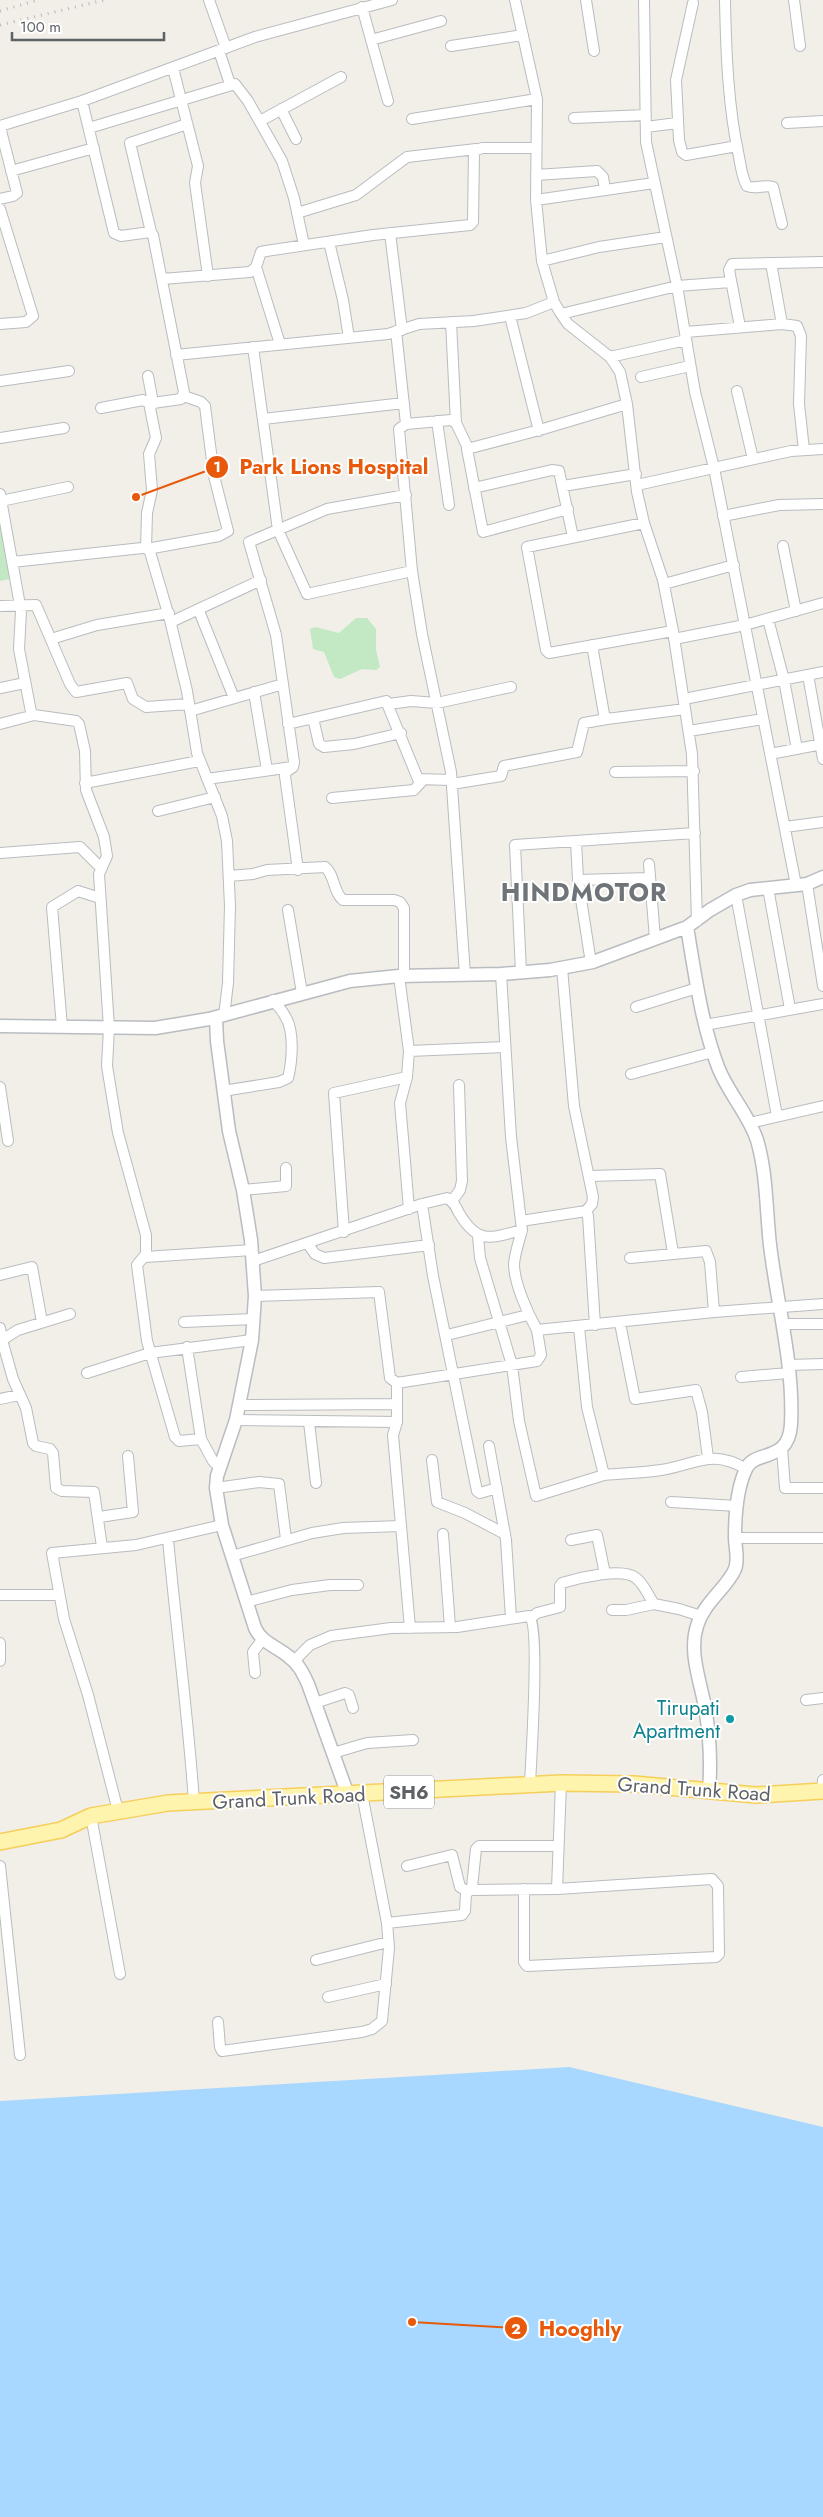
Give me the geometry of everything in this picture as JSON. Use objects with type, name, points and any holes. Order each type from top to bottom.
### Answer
[{"type":"main road","name":"Grand Trunk Road","points":[[0,1842],[61,1830],[91,1816],[159,1804],[561,1783],[634,1784],[756,1795],[823,1787]]},
{"type":"street","points":[[209,0],[230,84]]},
{"type":"street","points":[[0,198],[13,196],[17,193],[0,126],[82,101],[255,37],[369,4],[392,0]]},
{"type":"street","points":[[515,0],[537,99],[536,200],[542,261],[554,302],[568,324],[610,357],[620,372],[627,404],[644,524],[664,584],[674,635],[694,771],[695,833],[692,924],[698,988],[705,1025],[713,1052],[725,1083],[750,1123],[764,1170],[770,1248],[783,1324],[788,1369],[791,1431],[788,1441],[782,1448],[750,1463],[746,1469],[737,1506],[734,1571],[712,1598],[701,1616],[696,1629],[695,1655],[708,1724],[711,1764],[709,1791]]},
{"type":"street","points":[[586,0],[594,51]]},
{"type":"street","points":[[644,0],[646,142],[677,286],[690,366],[734,565],[785,827],[802,884],[823,986]]},
{"type":"street","points":[[725,0],[728,66],[736,146],[748,186],[752,188],[771,186],[775,190],[782,224]]},
{"type":"street","points":[[794,0],[800,46]]},
{"type":"street","points":[[694,3],[676,80],[677,123],[684,154],[736,146]]},
{"type":"street","points":[[369,4],[372,40],[388,101]]},
{"type":"street","points":[[372,40],[441,21]]},
{"type":"street","points":[[451,46],[523,35]]},
{"type":"street","points":[[173,68],[198,166],[195,183],[208,276]]},
{"type":"street","points":[[260,120],[341,77]]},
{"type":"street","points":[[89,128],[181,101],[230,84],[237,85],[260,120],[284,166],[304,245]]},
{"type":"street","points":[[412,119],[537,99]]},
{"type":"street","points":[[82,101],[115,235],[151,232]]},
{"type":"street","points":[[281,109],[296,139]]},
{"type":"street","points":[[574,118],[646,115]]},
{"type":"street","points":[[787,124],[823,121]]},
{"type":"street","points":[[646,127],[677,123]]},
{"type":"street","points":[[184,396],[162,279],[130,143],[187,124]]},
{"type":"street","points":[[11,171],[94,148]]},
{"type":"street","points":[[297,214],[356,195],[407,157],[476,149],[536,148]]},
{"type":"street","points":[[162,279],[250,272],[256,266],[262,251],[390,233],[472,224],[476,149]]},
{"type":"street","points":[[536,175],[597,171],[603,177],[605,190]]},
{"type":"street","points":[[536,200],[654,183]]},
{"type":"street","points":[[0,209],[33,316],[30,321],[0,324]]},
{"type":"street","points":[[390,233],[406,424]]},
{"type":"street","points":[[542,261],[599,248],[666,237]]},
{"type":"street","points":[[329,242],[343,300],[349,338]]},
{"type":"street","points":[[740,327],[729,270],[732,264],[823,262]]},
{"type":"street","points":[[772,263],[782,324]]},
{"type":"street","points":[[256,266],[280,344]]},
{"type":"street","points":[[561,314],[677,286],[731,282]]},
{"type":"street","points":[[176,355],[349,338],[399,331],[419,324],[474,322],[526,313],[554,302]]},
{"type":"street","points":[[510,316],[539,431]]},
{"type":"street","points":[[450,322],[456,423],[468,448],[482,530],[485,533],[568,510]]},
{"type":"street","points":[[610,357],[686,336],[740,327],[782,324],[797,326],[801,336],[799,404],[804,450]]},
{"type":"street","points":[[253,347],[278,530],[307,594],[412,571]]},
{"type":"street","points":[[641,377],[690,366]]},
{"type":"street","points":[[0,381],[69,371]]},
{"type":"street","points":[[148,376],[152,404],[150,410],[156,438],[149,454],[152,490],[147,513],[147,548],[170,617],[199,761],[215,797],[227,841],[230,906],[228,983],[220,1017],[223,1091],[229,1131],[243,1190],[253,1256],[255,1296],[252,1340],[236,1420],[219,1468],[216,1488],[222,1525],[255,1628],[262,1640],[294,1661],[308,1684],[334,1753],[355,1795],[387,1923],[388,1942],[382,2021],[372,2029],[362,2032],[222,2051],[218,2022]]},
{"type":"street","points":[[737,391],[753,459]]},
{"type":"street","points":[[101,408],[143,400],[152,404],[181,399],[184,396]]},
{"type":"street","points":[[12,562],[147,548],[219,536],[228,531],[214,476],[205,406],[202,402],[184,396]]},
{"type":"street","points":[[263,419],[404,403]]},
{"type":"street","points":[[468,448],[539,431],[627,404]]},
{"type":"street","points":[[456,423],[451,420],[406,424],[400,429],[399,435],[412,571],[422,634],[452,782],[465,975]]},
{"type":"street","points":[[437,421],[449,505]]},
{"type":"street","points":[[0,438],[64,428]]},
{"type":"street","points":[[637,485],[753,459],[804,450],[823,449]]},
{"type":"street","points":[[474,488],[555,470],[561,474],[573,537]]},
{"type":"street","points":[[563,486],[636,474]]},
{"type":"street","points":[[34,715],[31,712],[19,649],[20,606],[1,498],[68,487]]},
{"type":"street","points":[[293,766],[276,635],[249,542],[328,509],[406,495]]},
{"type":"street","points":[[723,516],[779,504],[823,504]]},
{"type":"street","points":[[644,524],[529,546],[526,550],[546,651],[549,653],[592,645],[745,625],[823,603]]},
{"type":"street","points":[[783,546],[796,611]]},
{"type":"street","points":[[664,584],[734,565]]},
{"type":"street","points":[[51,639],[97,625],[170,617],[199,611],[261,580]]},
{"type":"street","points":[[0,606],[36,605],[70,684],[76,692],[127,683],[133,699],[146,707],[189,707],[234,698],[283,684]]},
{"type":"street","points":[[199,611],[234,698]]},
{"type":"street","points":[[768,618],[784,680],[797,749]]},
{"type":"street","points":[[592,645],[604,714],[607,719]]},
{"type":"street","points":[[389,704],[417,776],[423,780],[452,782],[501,776],[504,766],[577,752],[584,723],[685,704],[756,685],[823,672]]},
{"type":"street","points":[[808,675],[822,744],[823,759]]},
{"type":"street","points":[[0,688],[25,682]]},
{"type":"street","points":[[288,724],[383,701],[389,704],[411,701],[437,703],[511,687]]},
{"type":"street","points":[[254,692],[267,770]]},
{"type":"street","points":[[0,724],[34,715],[76,721],[79,724],[85,751],[87,795],[105,843],[107,858],[99,874],[109,1028],[107,1066],[118,1133],[146,1234],[148,1249],[137,1265],[150,1353],[170,1414],[175,1437],[179,1441],[201,1439]]},
{"type":"street","points":[[313,718],[319,744],[324,747],[354,744],[400,733]]},
{"type":"street","points":[[689,731],[763,719]]},
{"type":"street","points":[[770,754],[822,744]]},
{"type":"street","points":[[85,783],[199,761]]},
{"type":"street","points":[[207,779],[293,766]]},
{"type":"street","points":[[293,766],[286,772],[285,776],[298,870]]},
{"type":"street","points":[[615,772],[694,771]]},
{"type":"street","points":[[332,798],[414,790],[423,780]]},
{"type":"street","points":[[158,811],[215,797]]},
{"type":"street","points":[[785,827],[823,822]]},
{"type":"street","points":[[520,972],[515,846],[695,833]]},
{"type":"street","points":[[576,841],[578,880],[591,963]]},
{"type":"street","points":[[0,853],[80,847],[101,868]]},
{"type":"street","points":[[649,864],[654,940]]},
{"type":"street","points":[[229,876],[253,874],[267,870],[298,870],[320,867],[328,869],[339,897],[343,900],[394,900],[400,902],[404,908],[402,976],[409,1051],[407,1078],[400,1103],[409,1209]]},
{"type":"street","points":[[0,1026],[155,1028],[220,1017],[273,1000],[350,981],[402,976],[501,974],[591,963],[692,924],[710,910],[736,895],[768,888],[802,884],[823,877]]},
{"type":"street","points":[[578,880],[650,878]]},
{"type":"street","points":[[768,888],[790,1009]]},
{"type":"street","points":[[62,1027],[52,907],[78,890],[100,898]]},
{"type":"street","points":[[736,895],[777,1116]]},
{"type":"street","points":[[288,910],[302,993]]},
{"type":"street","points":[[144,1257],[253,1256],[308,1244],[422,1204],[445,1198],[452,1201],[467,1226],[478,1236],[490,1237],[522,1225],[586,1211],[593,1201],[590,1176],[579,1136],[574,1106],[562,968]]},
{"type":"street","points":[[255,1296],[379,1292],[390,1378],[397,1383],[537,1361],[541,1358],[537,1330],[528,1315],[514,1268],[522,1225],[510,1137],[501,974]]},
{"type":"street","points":[[636,1007],[698,988]]},
{"type":"street","points":[[223,1091],[280,1082],[288,1078],[290,1030],[286,1016],[273,1000]]},
{"type":"street","points":[[705,1025],[823,1004]]},
{"type":"street","points":[[409,1051],[505,1047]]},
{"type":"street","points":[[631,1074],[713,1052]]},
{"type":"street","points":[[344,1232],[334,1093],[407,1078]]},
{"type":"street","points":[[452,1201],[459,1193],[462,1181],[459,1085]]},
{"type":"street","points":[[0,1087],[8,1141]]},
{"type":"street","points":[[750,1123],[823,1106]]},
{"type":"street","points":[[243,1190],[286,1186],[286,1168]]},
{"type":"street","points":[[590,1176],[659,1173],[673,1253]]},
{"type":"street","points":[[422,1204],[428,1245],[477,1491],[480,1493],[497,1488]]},
{"type":"street","points":[[586,1211],[588,1216],[595,1325]]},
{"type":"street","points":[[478,1236],[480,1258],[512,1365],[519,1421],[535,1495],[604,1475],[662,1470],[708,1458],[731,1460],[746,1469]]},
{"type":"street","points":[[308,1244],[320,1257],[331,1258],[428,1245]]},
{"type":"street","points":[[630,1258],[704,1250],[707,1252],[714,1312]]},
{"type":"street","points":[[0,1276],[32,1267],[42,1322]]},
{"type":"street","points":[[537,1330],[780,1306],[823,1304]]},
{"type":"street","points":[[1,1340],[18,1330],[70,1314]]},
{"type":"street","points":[[447,1335],[528,1315]]},
{"type":"street","points":[[184,1322],[253,1319]]},
{"type":"street","points":[[620,1323],[635,1399],[692,1390],[697,1392],[702,1412],[708,1458]]},
{"type":"street","points":[[783,1324],[823,1324]]},
{"type":"street","points":[[579,1327],[587,1406],[604,1475]]},
{"type":"street","points":[[0,1328],[1,1340],[19,1395],[27,1412],[33,1444],[50,1449],[53,1453],[56,1488],[62,1491],[94,1491],[102,1547]]},
{"type":"street","points":[[87,1374],[150,1353],[252,1340]]},
{"type":"street","points":[[187,1347],[201,1439],[219,1468]]},
{"type":"street","points":[[741,1378],[823,1364]]},
{"type":"street","points":[[397,1383],[397,1422],[393,1435],[410,1628]]},
{"type":"street","points":[[0,1398],[19,1395]]},
{"type":"street","points":[[239,1405],[397,1404]]},
{"type":"street","points":[[236,1420],[397,1422]]},
{"type":"street","points":[[309,1422],[316,1484]]},
{"type":"street","points":[[489,1446],[505,1534],[512,1618]]},
{"type":"street","points":[[782,1448],[785,1488],[823,1488]]},
{"type":"street","points":[[99,1517],[133,1512],[128,1456]]},
{"type":"street","points":[[432,1460],[437,1502],[465,1512],[505,1534]]},
{"type":"street","points":[[216,1488],[259,1482],[279,1484],[286,1539]]},
{"type":"street","points":[[672,1502],[737,1506]]},
{"type":"street","points":[[118,1811],[96,1723],[59,1596],[53,1552],[136,1545],[222,1525]]},
{"type":"street","points":[[232,1556],[286,1539],[343,1528],[401,1526]]},
{"type":"street","points":[[442,1534],[450,1627]]},
{"type":"street","points":[[571,1540],[597,1535],[605,1574]]},
{"type":"street","points":[[168,1538],[177,1644],[189,1724],[194,1802]]},
{"type":"street","points":[[735,1538],[823,1538]]},
{"type":"street","points":[[294,1661],[310,1645],[331,1636],[391,1628],[450,1627],[512,1618],[531,1618],[537,1613],[560,1606],[560,1586],[562,1583],[605,1574],[623,1573],[633,1576],[644,1587],[654,1604]]},
{"type":"street","points":[[246,1602],[292,1590],[358,1585]]},
{"type":"street","points":[[0,1596],[59,1596]]},
{"type":"street","points":[[612,1610],[626,1610],[654,1604],[701,1616]]},
{"type":"street","points":[[530,1784],[534,1659],[534,1624],[531,1618]]},
{"type":"street","points":[[255,1673],[253,1652],[262,1640]]},
{"type":"street","points":[[0,1643],[0,1662]]},
{"type":"street","points":[[315,1703],[345,1693],[349,1695],[353,1708]]},
{"type":"street","points":[[806,1700],[823,1698]]},
{"type":"street","points":[[334,1753],[367,1743],[412,1740]]},
{"type":"street","points":[[557,1889],[557,1846],[561,1783]]},
{"type":"street","points":[[91,1816],[120,1974]]},
{"type":"street","points":[[387,1923],[462,1915],[465,1911],[470,1890],[477,1847],[557,1846]]},
{"type":"street","points":[[407,1866],[454,1855],[460,1887],[470,1890],[524,1889],[557,1889],[712,1879],[718,1886],[719,1954],[716,1957],[527,1966],[524,1962],[524,1889]]},
{"type":"street","points":[[0,1866],[20,2055]]},
{"type":"street","points":[[316,1960],[388,1942]]},
{"type":"street","points":[[328,1997],[386,1984]]},
{"type":"green space","points":[[0,521],[10,579],[0,581]]},
{"type":"green space","points":[[356,618],[367,618],[376,629],[376,650],[380,667],[376,670],[362,669],[340,679],[334,677],[324,652],[313,649],[310,629],[315,627],[339,633]]},
{"type":"water","points":[[569,2067],[823,2127],[823,2517],[0,2517],[0,2101]]},
{"type":"railway","points":[[0,11],[38,0]]},
{"type":"railway","points":[[0,25],[105,0]]},
{"type":"place","name":"Park Lions Hospital","points":[[136,497]]},
{"type":"place","name":"Tirupati Apartment","points":[[730,1719]]},
{"type":"place","name":"Hooghly","points":[[412,2322]]},
{"type":"district","name":"HINDMOTOR","points":[[584,892]]}]
